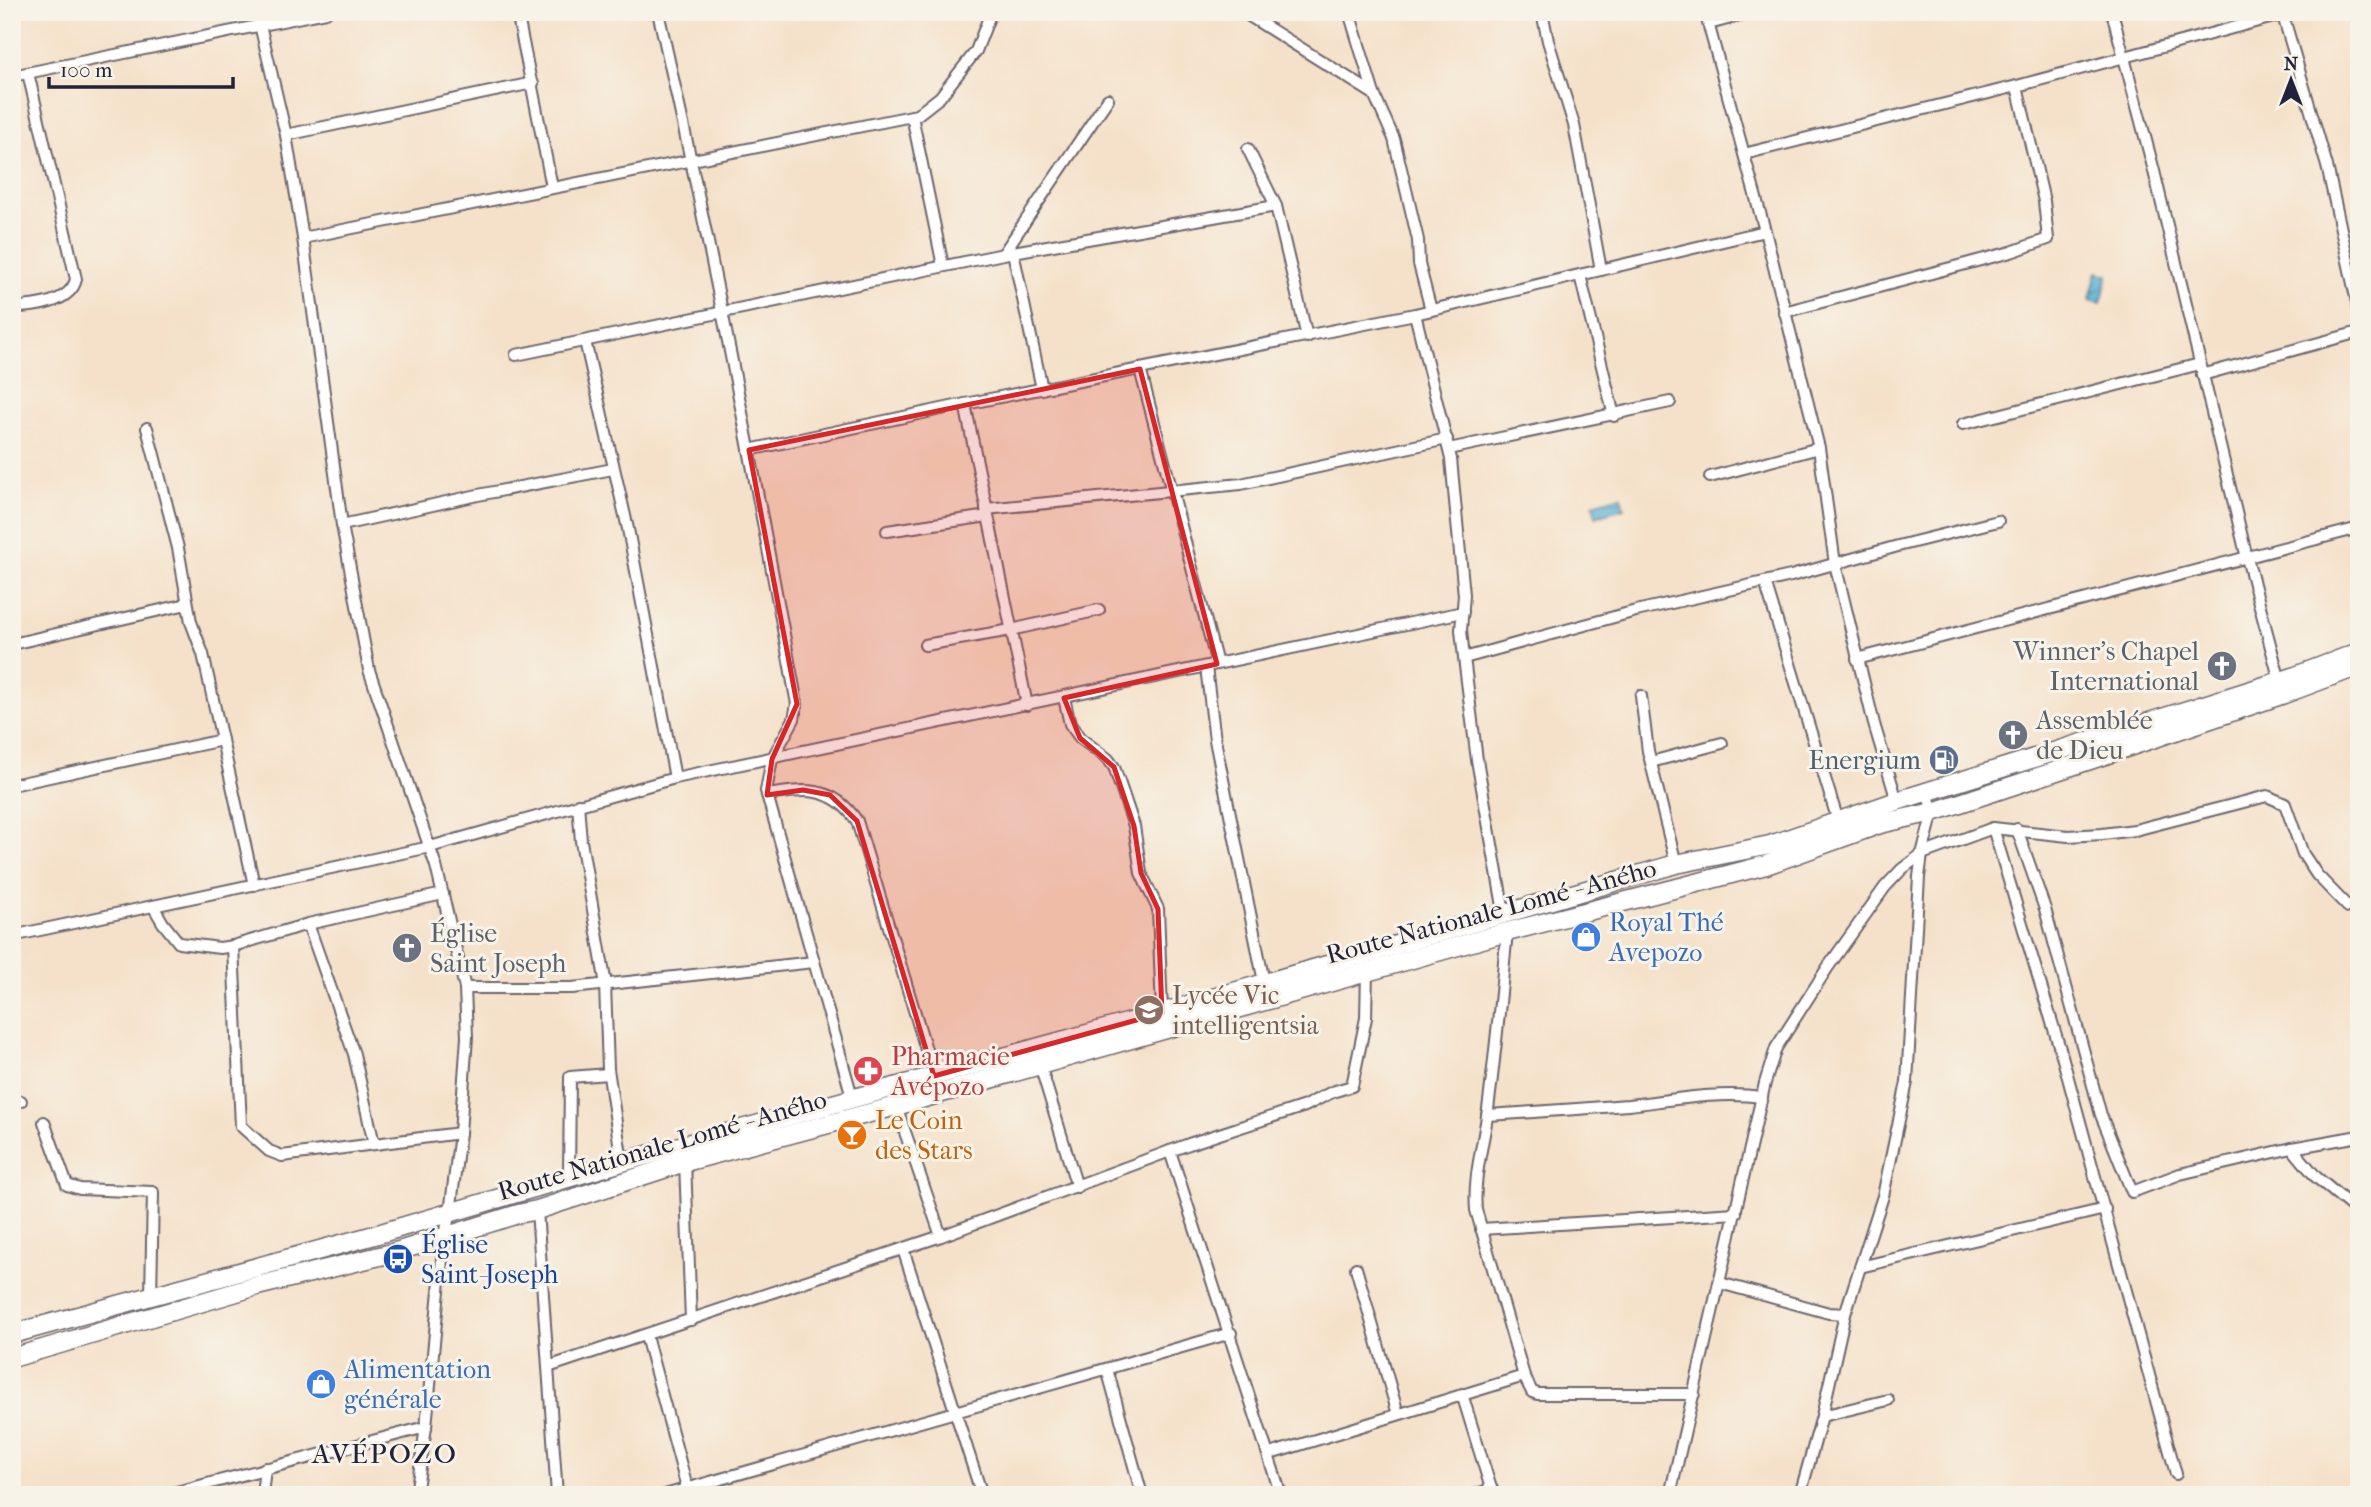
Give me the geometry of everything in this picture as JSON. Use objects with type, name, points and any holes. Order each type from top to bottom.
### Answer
[{"type":"highway","points":[[2281,687],[2359,652]]},
{"type":"highway","points":[[2281,687],[2359,666]]},
{"type":"highway","name":"Route Nationale Lomé - Aného","points":[[12,1358],[257,1286],[444,1238],[685,1162],[896,1106],[1507,932],[1766,865],[1880,824],[1933,812],[2006,788],[2281,687]]},
{"type":"highway","name":"Route Nationale Lomé - Aného","points":[[12,1334],[1162,1013],[1676,864],[1770,845],[1897,801],[2047,756],[2144,722],[2281,687]]},
{"type":"street","points":[[257,12],[286,135],[303,238],[342,524],[369,670],[430,847],[465,988],[467,1037],[460,1133],[450,1213],[444,1238],[426,1427],[416,1495]]},
{"type":"street","points":[[12,76],[326,12]]},
{"type":"street","points":[[517,12],[552,187]]},
{"type":"street","points":[[658,12],[723,313],[797,704],[794,719],[772,759],[767,794],[853,1100]]},
{"type":"street","points":[[303,238],[917,115],[940,97],[976,51],[991,12]]},
{"type":"street","points":[[1243,12],[1374,94]]},
{"type":"street","points":[[1349,12],[1374,94],[1394,139],[1431,310]]},
{"type":"street","points":[[1542,12],[1548,41],[1574,125],[1601,270]]},
{"type":"street","points":[[1706,12],[1765,230],[1819,448],[1835,564],[1857,659],[1897,801]]},
{"type":"street","points":[[1709,24],[1753,12]]},
{"type":"street","points":[[2112,12],[2281,687]]},
{"type":"street","points":[[1744,154],[2017,86],[2286,13],[2327,166],[2359,311]]},
{"type":"street","points":[[13,307],[47,305],[72,289],[76,279],[28,73]]},
{"type":"street","points":[[286,135],[533,83]]},
{"type":"street","points":[[1784,312],[2011,252],[2048,239],[2044,201],[2017,86]]},
{"type":"street","points":[[1042,389],[1008,253],[1108,99]]},
{"type":"street","points":[[912,116],[943,265]]},
{"type":"street","points":[[1248,149],[1276,206],[1307,337]]},
{"type":"street","points":[[516,355],[943,265],[1276,206]]},
{"type":"street","points":[[750,450],[1415,314],[1765,230]]},
{"type":"street","points":[[1580,275],[1614,416]]},
{"type":"street","points":[[1415,314],[1448,444],[1464,594],[1461,630],[1476,760],[1504,912]]},
{"type":"street","points":[[1962,424],[2359,332]]},
{"type":"street","points":[[585,341],[628,529],[675,778]]},
{"type":"street","points":[[1140,369],[1172,491],[1212,666],[1215,740],[1264,982]]},
{"type":"street","points":[[887,531],[987,513],[1241,484],[1448,444],[1614,416],[1670,402]]},
{"type":"street","points":[[965,404],[1027,705]]},
{"type":"street","points":[[147,428],[178,548],[187,604],[203,654],[254,885]]},
{"type":"street","points":[[1710,477],[1819,448]]},
{"type":"street","points":[[342,524],[613,470]]},
{"type":"street","points":[[1464,658],[1636,611],[1765,582],[1898,545],[1998,521]]},
{"type":"street","points":[[1857,659],[2359,528]]},
{"type":"street","points":[[1765,582],[1838,821]]},
{"type":"street","points":[[12,644],[187,604]]},
{"type":"street","points":[[925,645],[1011,630],[1099,610]]},
{"type":"street","points":[[12,936],[430,847],[675,778],[1463,612]]},
{"type":"street","points":[[1641,696],[1651,762],[1676,864]]},
{"type":"street","points":[[1064,698],[1070,724],[1080,737],[1108,759],[1114,768],[1134,826],[1142,873],[1158,909],[1162,1013]]},
{"type":"street","points":[[12,785],[222,740]]},
{"type":"street","points":[[1651,762],[1722,743]]},
{"type":"street","points":[[767,794],[803,790],[830,795],[848,808],[857,821],[934,1076]]},
{"type":"street","points":[[1800,1495],[1822,1416],[1845,1314],[1888,1176],[1907,1082],[1922,854],[1933,812],[1927,792]]},
{"type":"street","points":[[1670,1495],[1762,1097],[1776,1048],[1828,967],[1885,887],[1902,869],[1922,854],[1993,828],[2068,836],[2113,833],[2135,830],[2267,796],[2285,804],[2303,854],[2317,875],[2348,907]]},
{"type":"street","points":[[578,804],[581,841],[605,984],[608,1074],[622,1162]]},
{"type":"street","points":[[1993,828],[2061,1052],[2176,1474]]},
{"type":"street","points":[[2017,829],[2045,909],[2101,1115],[2132,1192],[2180,1174],[2292,1148],[2359,1136]]},
{"type":"street","points":[[153,906],[179,943],[220,948],[309,924],[443,894]]},
{"type":"street","points":[[309,924],[354,1054],[374,1144]]},
{"type":"street","points":[[1507,932],[1487,1115],[1475,1174],[1476,1210],[1524,1376],[1532,1392],[1538,1394],[1694,1394]]},
{"type":"street","points":[[233,946],[241,1126],[269,1151],[282,1156],[460,1133]]},
{"type":"street","points":[[465,988],[572,988],[814,962]]},
{"type":"street","points":[[548,1367],[941,1236],[1170,1151],[1305,1106],[1332,1092],[1352,1086],[1366,1017],[1367,971]]},
{"type":"street","points":[[1040,1065],[1077,1187]]},
{"type":"street","points":[[569,1179],[570,1077],[608,1074]]},
{"type":"street","points":[[1487,1115],[1626,1105],[1717,1094],[1762,1097]]},
{"type":"street","points":[[896,1106],[941,1236]]},
{"type":"street","points":[[44,1122],[67,1185],[80,1189],[153,1192],[151,1296]]},
{"type":"street","points":[[2292,1148],[2316,1177],[2359,1216]]},
{"type":"street","points":[[1170,1151],[1282,1495]]},
{"type":"street","points":[[685,1162],[691,1320]]},
{"type":"street","points":[[1860,1267],[2105,1209]]},
{"type":"street","points":[[537,1210],[557,1495]]},
{"type":"street","points":[[1481,1229],[1736,1213]]},
{"type":"street","points":[[903,1249],[982,1495]]},
{"type":"street","points":[[1356,1268],[1398,1414]]},
{"type":"street","points":[[1720,1283],[1829,1313],[1845,1314]]},
{"type":"street","points":[[665,1495],[688,1492],[1231,1333]]},
{"type":"street","points":[[646,1336],[688,1492]]},
{"type":"street","points":[[1107,1369],[1142,1495]]},
{"type":"street","points":[[1270,1454],[1524,1376]]},
{"type":"street","points":[[1462,1394],[1493,1492],[1474,1495]]},
{"type":"street","points":[[1822,1416],[1888,1400]]},
{"type":"street","points":[[165,1495],[426,1427]]},
{"type":"street","points":[[262,1495],[265,1468]]},
{"type":"highlighted area","points":[[1140,369],[1217,664],[1064,698],[1080,738],[1114,767],[1134,826],[1141,873],[1158,909],[1162,1013],[934,1076],[857,821],[830,795],[803,790],[767,795],[772,759],[797,704],[749,450]]},
{"type":"water","points":[[2097,272],[2108,275],[2101,303],[2090,300]]},
{"type":"water","points":[[1621,496],[1624,508],[1596,516],[1593,504]]},
{"type":"place","name":"Winner's Chapel International","points":[[2222,666]]},
{"type":"place","name":"Assemblée de Dieu","points":[[2013,735]]},
{"type":"place","name":"Energium","points":[[1944,760]]},
{"type":"place","name":"Royal Thé Avepozo","points":[[1586,937]]},
{"type":"place","name":"Église Saint Joseph","points":[[407,948]]},
{"type":"place","name":"Lycée Vic intelligentsia","points":[[1149,1010]]},
{"type":"place","name":"Pharmacie Avépozo","points":[[868,1071]]},
{"type":"place","name":"Le Coin des Stars","points":[[852,1135]]},
{"type":"place","name":"Église Saint-Joseph","points":[[398,1259]]},
{"type":"place","name":"Alimentation générale","points":[[321,1384]]},
{"type":"district","name":"AVÉPOZO","points":[[385,1453]]}]
